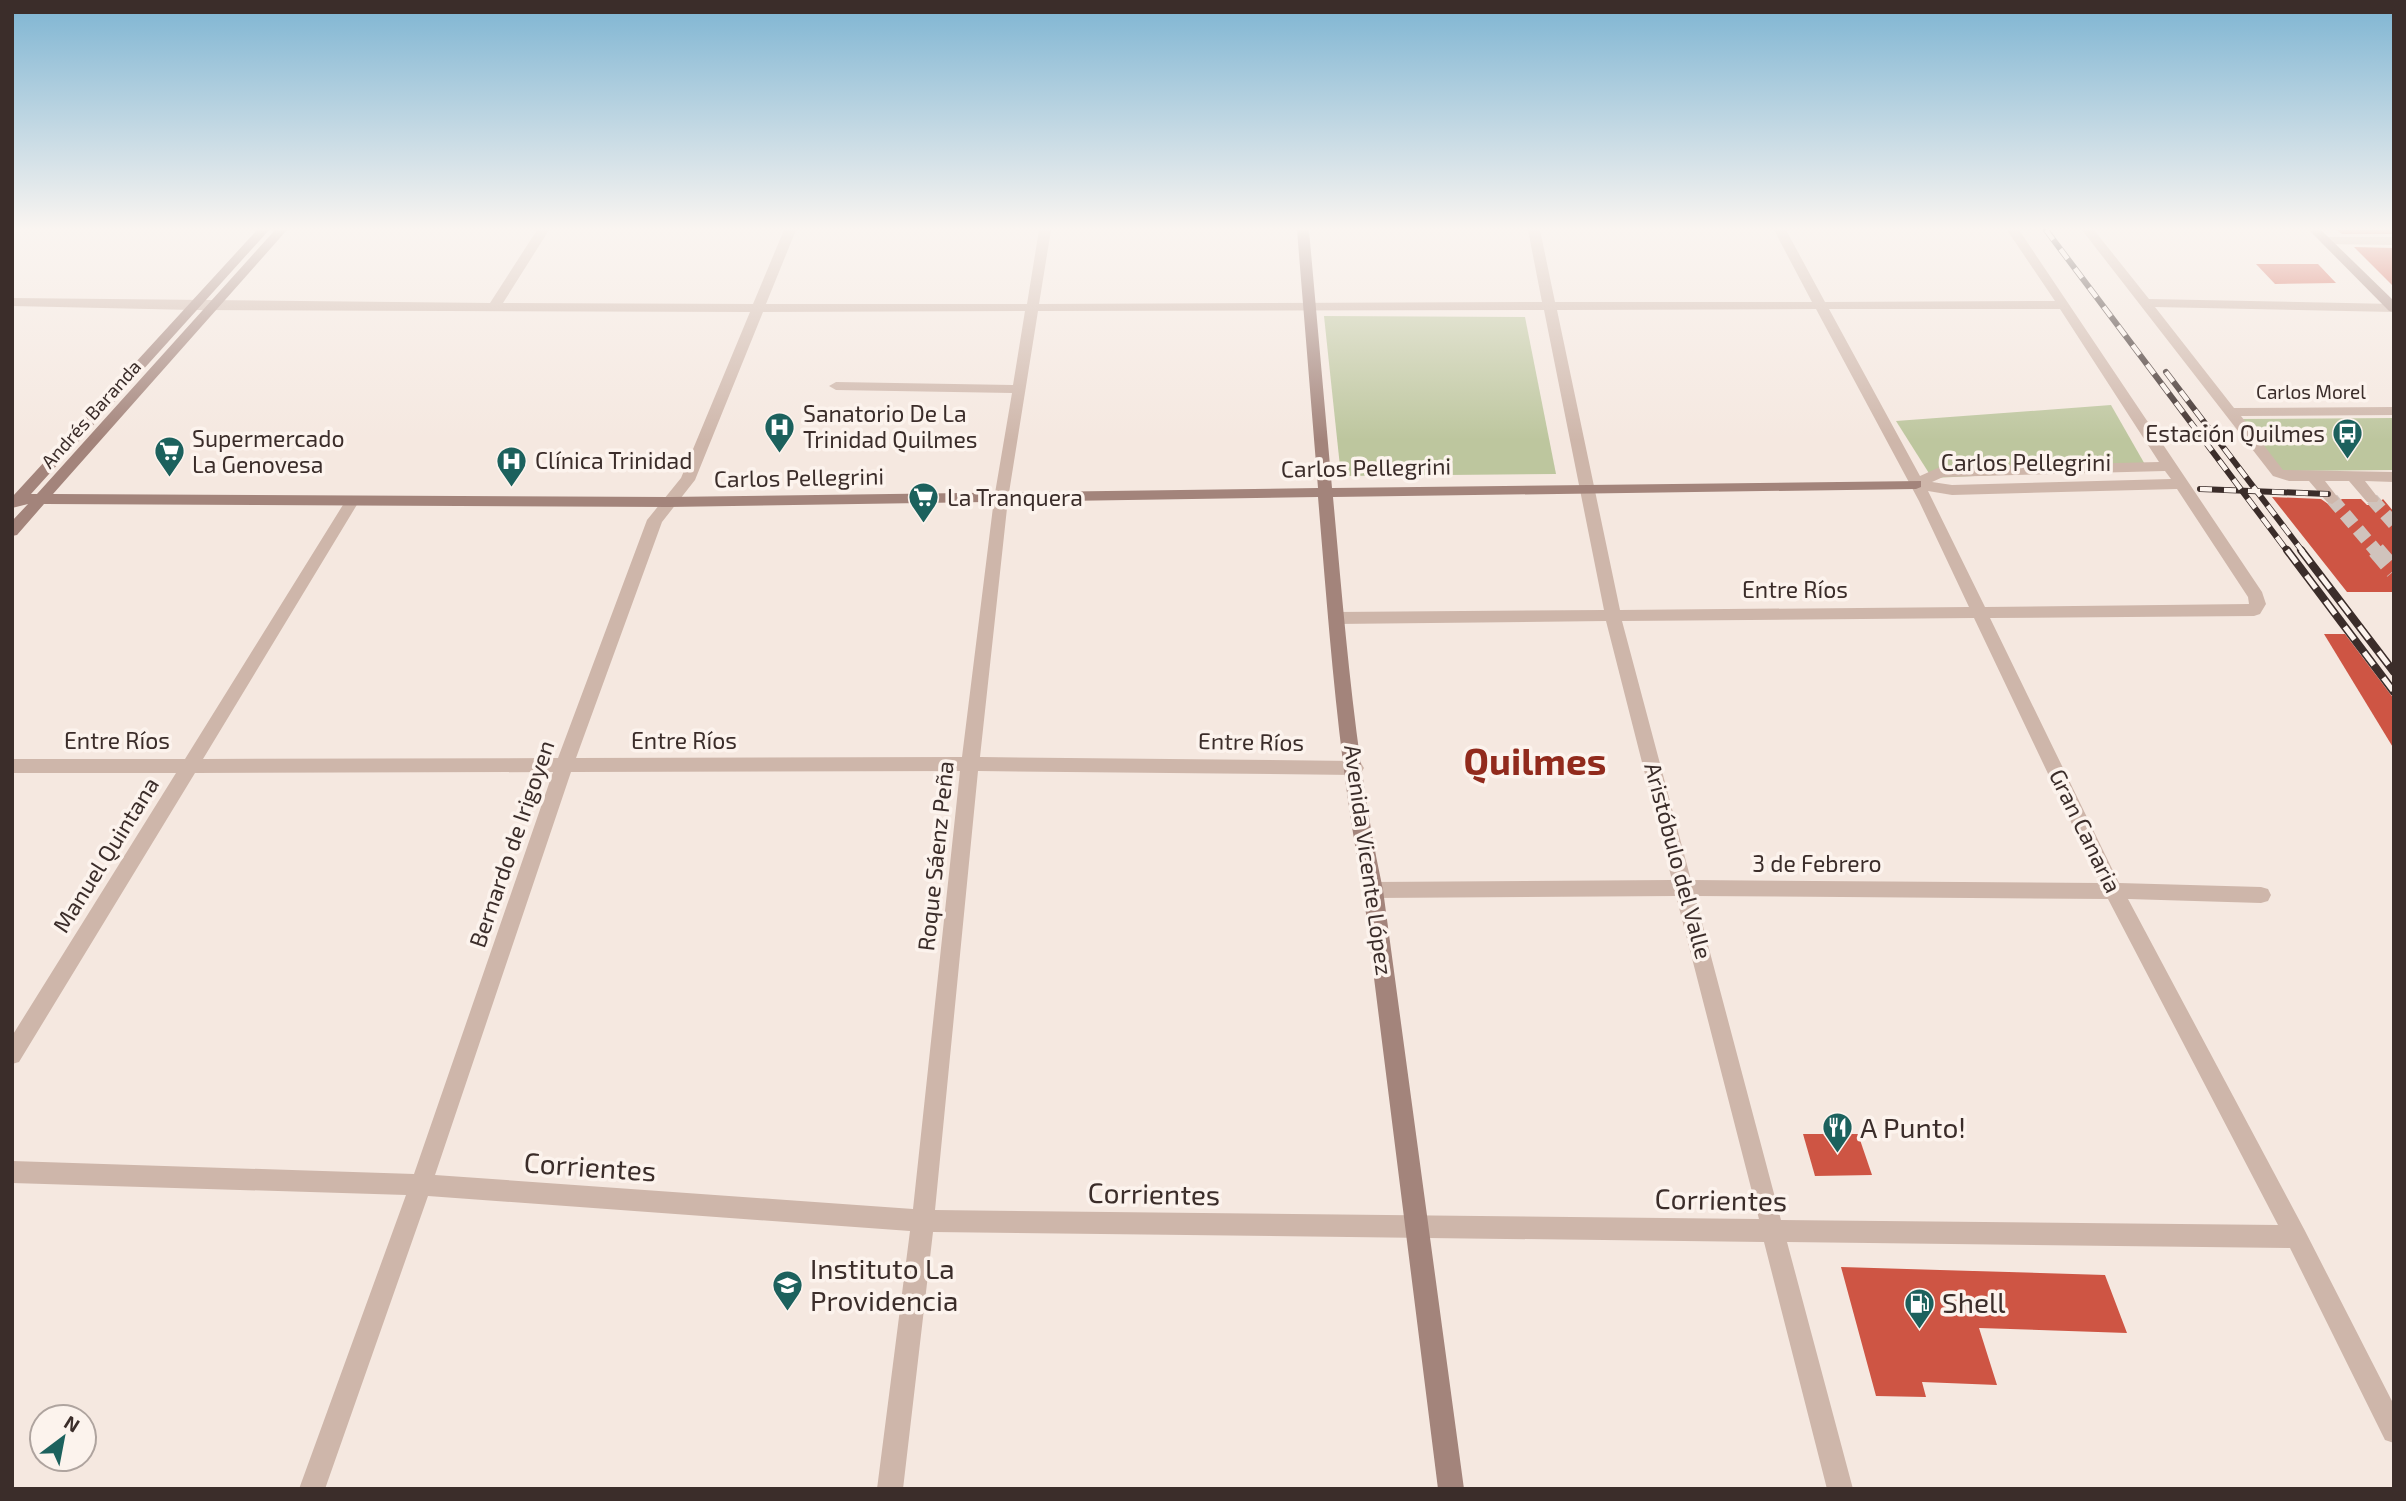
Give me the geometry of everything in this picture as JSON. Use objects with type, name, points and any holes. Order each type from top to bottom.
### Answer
[{"type":"main road","name":"Andrés Baranda","points":[[15,503],[199,300]]},
{"type":"main road","name":"Andrés Baranda","points":[[12,531],[219,300]]},
{"type":"main road","name":"Avenida Vicente López","points":[[1308,300],[1336,618],[1360,827],[1373,890],[1451,1489]]},
{"type":"main road","name":"Carlos Pellegrini","points":[[15,503],[38,500],[351,503],[1001,499],[1324,491],[1916,484]]},
{"type":"street","points":[[494,307],[498,300]]},
{"type":"street","name":"Bernardo de Irigoyen","points":[[312,1489],[421,1185],[564,766],[655,520],[688,480],[761,300]]},
{"type":"street","name":"Roque Sáenz Peña","points":[[890,1489],[923,1221],[970,764],[1001,499],[1033,300]]},
{"type":"street","name":"Aristóbulo del Valle","points":[[1548,300],[1613,616],[1686,888],[1840,1489]]},
{"type":"street","name":"Gran Canaria","points":[[1815,300],[1916,484],[2113,890],[2296,1237],[2394,1431]]},
{"type":"street","points":[[2062,300],[2179,484]]},
{"type":"street","points":[[2143,300],[2278,473],[2394,477]]},
{"type":"street","points":[[12,302],[194,306],[758,308],[2065,305]]},
{"type":"street","points":[[2145,303],[2394,308]]},
{"type":"street","points":[[836,386],[1019,390]]},
{"type":"street","name":"Carlos Morel","points":[[2228,412],[2394,411]]},
{"type":"street","name":"Carlos Pellegrini","points":[[1916,484],[1940,472],[2167,466]]},
{"type":"street","points":[[2313,476],[2332,499]]},
{"type":"street","points":[[2353,477],[2372,499]]},
{"type":"street","name":"Carlos Pellegrini","points":[[1916,484],[1952,490],[2179,484]]},
{"type":"street","name":"Entre Ríos","points":[[1336,618],[2254,610],[2258,604],[2256,596],[2179,484]]},
{"type":"street","name":"Manuel Quintana","points":[[12,1055],[351,503]]},
{"type":"street","name":"Entre Ríos","points":[[12,766],[970,764],[1355,768]]},
{"type":"street","name":"3 de Febrero","points":[[1373,890],[2113,890],[2261,895]]},
{"type":"street","name":"Corrientes","points":[[12,1172],[421,1185],[923,1221],[2296,1237]]},
{"type":"green space","points":[[1324,316],[1525,317],[1556,474],[1341,476]]},
{"type":"green space","points":[[2111,405],[2147,468],[1932,478],[1896,421]]},
{"type":"green space","points":[[2394,418],[2394,470],[2283,471],[2237,419]]},
{"type":"building","points":[[2272,497],[2321,499],[2331,506],[2342,499],[2361,499],[2367,505],[2377,505],[2383,499],[2394,512],[2394,592],[2347,592]]},
{"type":"building","points":[[2324,634],[2345,634],[2394,699],[2394,749]]},
{"type":"building","name":"A Punto!","points":[[1803,1134],[1858,1134],[1872,1175],[1815,1176]]},
{"type":"building","name":"Shell","points":[[1841,1267],[2105,1275],[2127,1333],[1979,1328],[1997,1385],[1922,1382],[1926,1397],[1876,1396]]},
{"type":"tunnel","points":[[2332,499],[2377,552]]},
{"type":"tunnel","points":[[2372,499],[2394,524]]},
{"type":"tunnel","points":[[2376,550],[2394,571]]},
{"type":"railway","points":[[2099,300],[2242,491]]},
{"type":"railway","points":[[2166,372],[2257,491]]},
{"type":"railway","points":[[2200,489],[2242,491]]},
{"type":"railway","points":[[2242,491],[2257,491]]},
{"type":"railway","points":[[2242,491],[2288,552]]},
{"type":"railway","points":[[2257,491],[2328,494]]},
{"type":"railway","points":[[2257,491],[2303,552]]},
{"type":"railway","points":[[2287,550],[2394,692]]},
{"type":"railway","points":[[2301,550],[2394,672]]},
{"type":"place","name":"Sanatorio De La Trinidad Quilmes","points":[[780,454]]},
{"type":"place","name":"Estación Quilmes","points":[[2348,461]]},
{"type":"place","name":"Supermercado La Genovesa","points":[[169,479]]},
{"type":"place","name":"Clínica Trinidad","points":[[512,488]]},
{"type":"place","name":"La Tranquera","points":[[924,525]]},
{"type":"place","name":"A Punto!","points":[[1837,1155]]},
{"type":"place","name":"Instituto La Providencia","points":[[787,1312]]},
{"type":"place","name":"Shell","points":[[1919,1330]]},
{"type":"district","name":"Quilmes","points":[[1535,762]]}]
